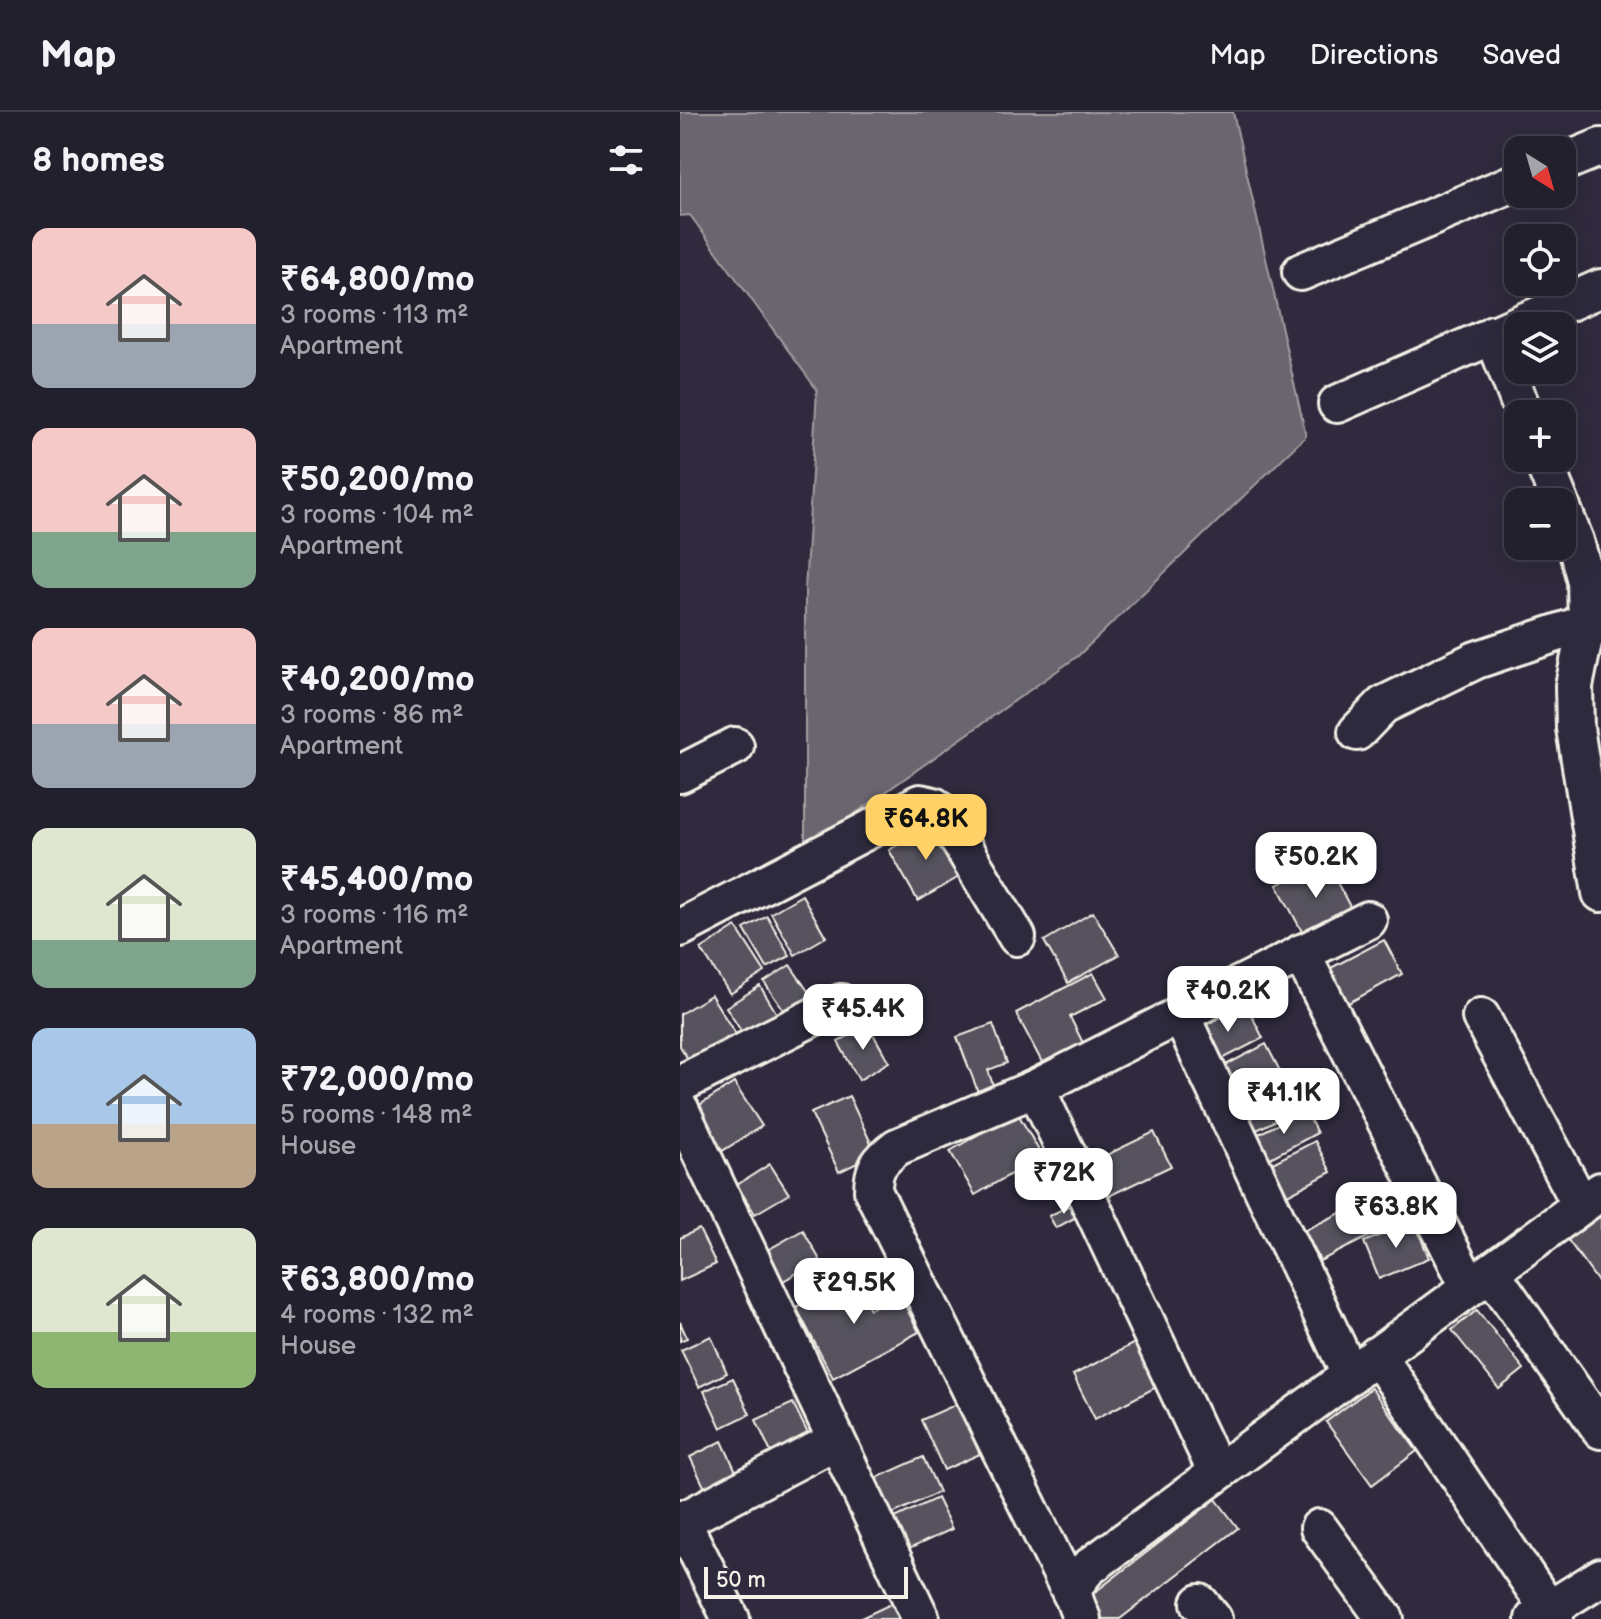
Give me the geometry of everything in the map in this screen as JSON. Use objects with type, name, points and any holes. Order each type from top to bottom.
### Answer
[{"type":"street","points":[[1576,157],[1601,147]]},
{"type":"street","points":[[1301,272],[1504,187]]},
{"type":"street","points":[[1337,404],[1601,288]]},
{"type":"street","points":[[1493,334],[1519,400]]},
{"type":"street","points":[[1576,545],[1594,625],[1574,686],[1575,728],[1601,893]]},
{"type":"street","points":[[1357,732],[1383,705],[1476,660],[1594,625]]},
{"type":"street","points":[[680,774],[735,746]]},
{"type":"street","points":[[680,928],[920,803],[934,806],[943,814],[1017,937]]},
{"type":"street","points":[[1077,1607],[873,1191],[873,1173],[878,1161],[897,1147],[1036,1088],[1368,920]]},
{"type":"street","points":[[1301,953],[1480,1279],[1601,1430]]},
{"type":"street","points":[[680,1084],[841,1003]]},
{"type":"street","points":[[1180,1014],[1364,1364],[1546,1616],[1601,1577]]},
{"type":"street","points":[[1077,1607],[1075,1583],[1088,1568],[1591,1198],[1481,1017]]},
{"type":"street","points":[[1036,1088],[1217,1473]]},
{"type":"street","points":[[680,1109],[921,1619]]},
{"type":"street","points":[[731,1619],[681,1520],[835,1441]]},
{"type":"street","points":[[1319,1528],[1385,1619]]},
{"type":"shaded area","points":[[680,112],[1233,112],[1306,436],[1078,656],[805,849],[805,590],[817,390],[690,215],[680,216]]},
{"type":"building","points":[[934,823],[964,874],[918,901],[889,850]]},
{"type":"building","points":[[1325,860],[1354,914],[1306,939],[1277,885]]},
{"type":"building","points":[[802,895],[826,937],[795,955],[771,913]]},
{"type":"building","points":[[1093,912],[1119,955],[1068,983],[1044,941]]},
{"type":"building","points":[[767,916],[790,956],[767,968],[744,929]]},
{"type":"building","points":[[736,927],[765,972],[730,994],[701,949]]},
{"type":"building","points":[[1384,940],[1402,974],[1345,1005],[1327,970]]},
{"type":"building","points":[[790,965],[812,997],[786,1014],[764,982]]},
{"type":"building","points":[[1093,973],[1107,998],[1070,1017],[1085,1047],[1045,1068],[1016,1013]]},
{"type":"building","points":[[760,986],[780,1019],[746,1039],[726,1007]]},
{"type":"building","points":[[711,995],[738,1038],[692,1066],[680,1046],[680,1014]]},
{"type":"building","points":[[1246,1004],[1263,1038],[1211,1065],[1194,1031]]},
{"type":"building","points":[[993,1024],[1007,1063],[988,1070],[995,1091],[980,1097],[957,1037]]},
{"type":"building","points":[[868,1025],[889,1062],[859,1080],[838,1042]]},
{"type":"building","points":[[1266,1044],[1280,1071],[1230,1097],[1216,1070]]},
{"type":"building","points":[[1285,1074],[1302,1107],[1249,1134],[1232,1102]]},
{"type":"building","points":[[734,1083],[762,1126],[719,1153],[692,1110]]},
{"type":"building","points":[[849,1096],[876,1154],[839,1172],[811,1113]]},
{"type":"building","points":[[1305,1110],[1317,1133],[1263,1162],[1251,1138]]},
{"type":"building","points":[[1017,1112],[1042,1156],[975,1195],[950,1151]]},
{"type":"building","points":[[1154,1132],[1171,1166],[1107,1197],[1090,1163]]},
{"type":"building","points":[[1315,1141],[1331,1172],[1280,1199],[1263,1168]]},
{"type":"building","points":[[770,1164],[789,1194],[755,1214],[737,1185]]},
{"type":"building","points":[[1072,1204],[1078,1216],[1056,1228],[1049,1216]]},
{"type":"building","points":[[1357,1205],[1372,1235],[1320,1261],[1305,1230]]},
{"type":"building","points":[[1601,1216],[1601,1286],[1568,1240]]},
{"type":"building","points":[[1414,1221],[1429,1258],[1379,1279],[1364,1242]]},
{"type":"building","points":[[699,1229],[716,1264],[680,1281],[680,1238]]},
{"type":"building","points":[[803,1230],[820,1260],[776,1285],[759,1255]]},
{"type":"building","points":[[852,1277],[870,1309],[899,1294],[919,1332],[833,1378],[796,1307]]},
{"type":"building","points":[[1477,1310],[1524,1369],[1499,1389],[1452,1330]]},
{"type":"building","points":[[680,1322],[687,1338],[680,1341]]},
{"type":"building","points":[[711,1336],[727,1373],[699,1387],[681,1350]]},
{"type":"building","points":[[1144,1338],[1166,1382],[1095,1419],[1073,1375]]},
{"type":"building","points":[[733,1378],[750,1414],[721,1428],[704,1391]]},
{"type":"building","points":[[1371,1388],[1417,1451],[1372,1485],[1326,1422]]},
{"type":"building","points":[[793,1403],[815,1448],[777,1466],[756,1420]]},
{"type":"building","points":[[957,1404],[980,1454],[944,1470],[921,1420]]},
{"type":"building","points":[[722,1441],[741,1482],[709,1497],[690,1457]]},
{"type":"building","points":[[923,1457],[939,1492],[882,1519],[865,1483]]},
{"type":"building","points":[[937,1498],[952,1529],[894,1556],[880,1525]]},
{"type":"building","points":[[1216,1499],[1238,1528],[1120,1619],[1102,1619],[1086,1599]]},
{"type":"building","points":[[895,1602],[902,1619],[859,1619]]}]
